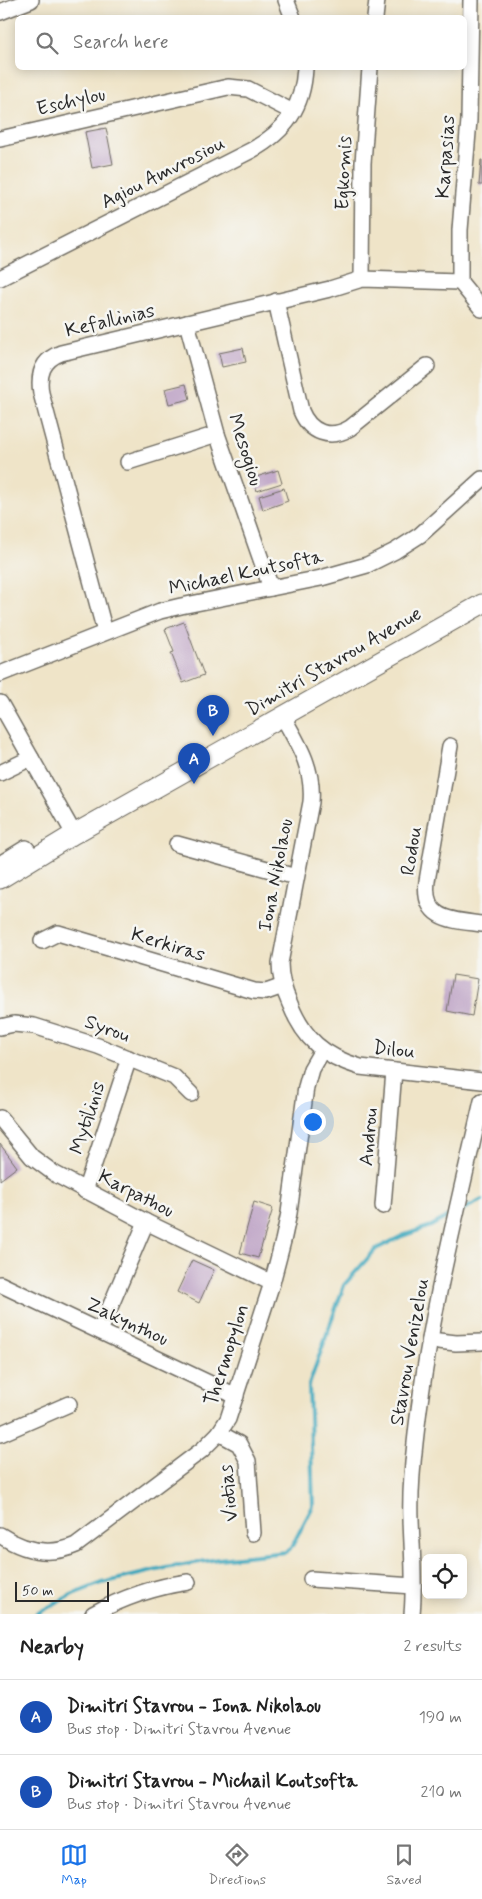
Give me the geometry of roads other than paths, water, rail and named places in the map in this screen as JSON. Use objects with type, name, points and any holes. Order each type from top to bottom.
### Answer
[{"type":"main road","name":"Dimitri Stavrou Avenue","points":[[0,878],[74,834],[482,604]]},
{"type":"street","points":[[0,12],[31,0]]},
{"type":"street","points":[[286,0],[292,15]]},
{"type":"street","points":[[375,15],[377,0]]},
{"type":"street","name":"Karpasias","points":[[460,282],[460,230],[476,121],[471,0]]},
{"type":"street","name":"Agiou Amvrosiou","points":[[0,278],[263,144],[281,130],[293,112],[301,93],[305,70]]},
{"type":"street","name":"Egkomis","points":[[362,279],[363,163],[370,70]]},
{"type":"street","name":"Eschylou","points":[[0,139],[197,92],[228,87],[248,89],[293,112]]},
{"type":"street","name":"Kefallinias","points":[[104,632],[41,393],[40,372],[47,362],[61,353],[351,284],[362,279],[460,282]]},
{"type":"street","points":[[460,282],[482,309]]},
{"type":"street","points":[[276,301],[301,411],[308,424],[319,432],[332,435],[339,434],[350,428],[427,366]]},
{"type":"street","name":"Mesogiou","points":[[187,323],[217,434],[271,588]]},
{"type":"street","points":[[128,462],[217,434]]},
{"type":"street","name":"Michael Koutsofta","points":[[0,674],[160,611],[338,574],[381,559],[432,526],[482,479]]},
{"type":"street","points":[[0,703],[74,834]]},
{"type":"street","name":"Iona Nikolaou","points":[[284,717],[305,756],[312,787],[281,954],[280,970],[283,986],[297,1020],[310,1039]]},
{"type":"street","name":"Rodou","points":[[450,746],[426,894],[429,904],[440,916],[482,924]]},
{"type":"street","points":[[0,773],[31,758]]},
{"type":"street","points":[[176,844],[296,877]]},
{"type":"street","points":[[0,864],[26,848],[34,858]]},
{"type":"street","name":"Kerkiras","points":[[42,941],[58,934],[254,991],[266,992],[283,986]]},
{"type":"street","name":"Syrou","points":[[0,1027],[14,1024],[44,1028],[129,1058],[174,1077],[191,1094]]},
{"type":"street","name":"Dilou","points":[[310,1039],[322,1050],[350,1064],[482,1081]]},
{"type":"street","name":"Thermopylon","points":[[0,1535],[15,1544],[47,1552],[76,1544],[202,1450],[219,1433],[228,1419],[272,1283],[289,1213],[306,1087],[311,1069],[322,1050]]},
{"type":"street","name":"Mytilinis","points":[[85,1191],[129,1058]]},
{"type":"street","name":"Androu","points":[[383,1206],[394,1071]]},
{"type":"street","name":"Stavrou Venizelou","points":[[412,1614],[412,1480],[418,1414],[430,1340],[453,1227],[482,1101]]},
{"type":"street","name":"Karpathou","points":[[0,1118],[22,1146],[43,1167],[146,1222],[272,1283]]},
{"type":"street","points":[[100,1331],[146,1222]]},
{"type":"street","name":"Zakynthou","points":[[0,1284],[236,1396]]},
{"type":"street","points":[[430,1340],[456,1343],[482,1342]]},
{"type":"street","points":[[0,1434],[69,1404]]},
{"type":"street","name":"Viotias","points":[[219,1433],[239,1444],[248,1461],[253,1533]]},
{"type":"street","points":[[311,1579],[413,1586]]},
{"type":"street","points":[[93,1614],[148,1590],[188,1582]]},
{"type":"waterway","points":[[462,1210],[482,1200]]},
{"type":"waterway","points":[[36,1614],[73,1594],[102,1583],[166,1568],[218,1559],[286,1552],[291,1548],[313,1506],[309,1385],[344,1285],[376,1249],[402,1236],[431,1226],[451,1215]]},
{"type":"place","name":"Dimitri Stavrou - Michail Koutsofta","points":[[213,736]]},
{"type":"place","name":"Dimitri Stavrou - Iona Nikolaou","points":[[194,784]]}]
